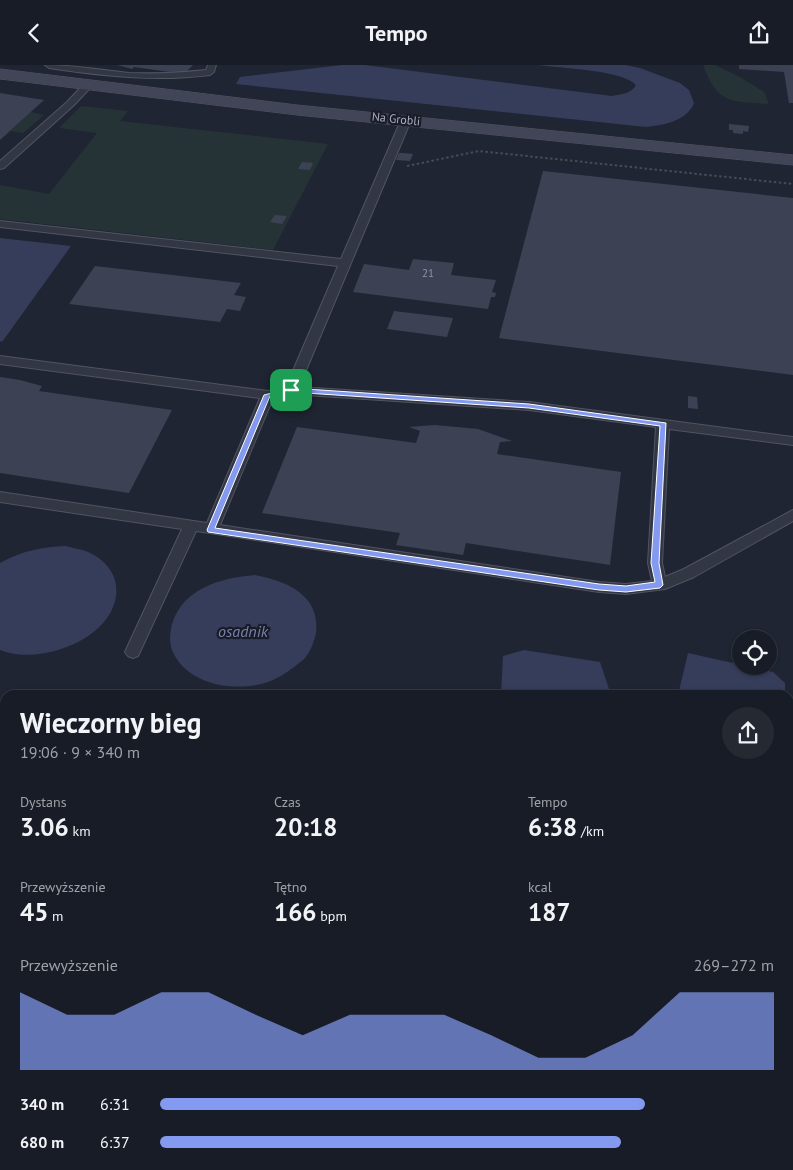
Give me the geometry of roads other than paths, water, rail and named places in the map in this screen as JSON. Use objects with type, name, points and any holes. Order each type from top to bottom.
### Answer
[{"type":"street","name":"Na Grobli","points":[[0,74],[86,87],[793,160]]},
{"type":"lane","points":[[49,65],[136,77],[184,77],[210,72],[212,65]]},
{"type":"lane","points":[[0,166],[70,105],[86,87]]},
{"type":"lane","points":[[291,390],[406,120]]},
{"type":"lane","points":[[0,224],[344,263]]},
{"type":"lane","points":[[0,360],[268,395],[291,390],[529,406],[793,441]]},
{"type":"lane","points":[[211,530],[268,395]]},
{"type":"lane","points":[[660,585],[655,563],[663,424]]},
{"type":"lane","points":[[0,497],[211,530],[599,587],[626,589],[660,585],[689,573],[793,515]]},
{"type":"lane","points":[[133,652],[191,526]]},
{"type":"water","points":[[342,65],[365,65],[612,96],[629,92],[636,85],[629,80],[604,73],[537,65],[625,65],[640,68],[680,83],[689,90],[694,103],[686,114],[674,121],[646,127],[236,84],[240,77]]},
{"type":"water","points":[[0,238],[71,246],[2,342],[0,341]]},
{"type":"water","points":[[65,546],[93,555],[102,561],[113,574],[116,585],[114,603],[106,619],[92,633],[56,651],[17,654],[0,650],[0,563],[32,550]]},
{"type":"water","name":"osadnik","points":[[255,575],[289,586],[307,599],[313,608],[316,620],[316,633],[310,651],[295,667],[268,682],[255,685],[227,686],[200,678],[188,671],[179,662],[172,650],[170,640],[172,624],[177,612],[194,593],[205,587],[229,579]]},
{"type":"water","points":[[524,650],[600,662],[609,690],[501,690],[503,656]]},
{"type":"water","points":[[688,653],[732,663],[732,675],[776,675],[785,683],[785,690],[679,690]]}]
